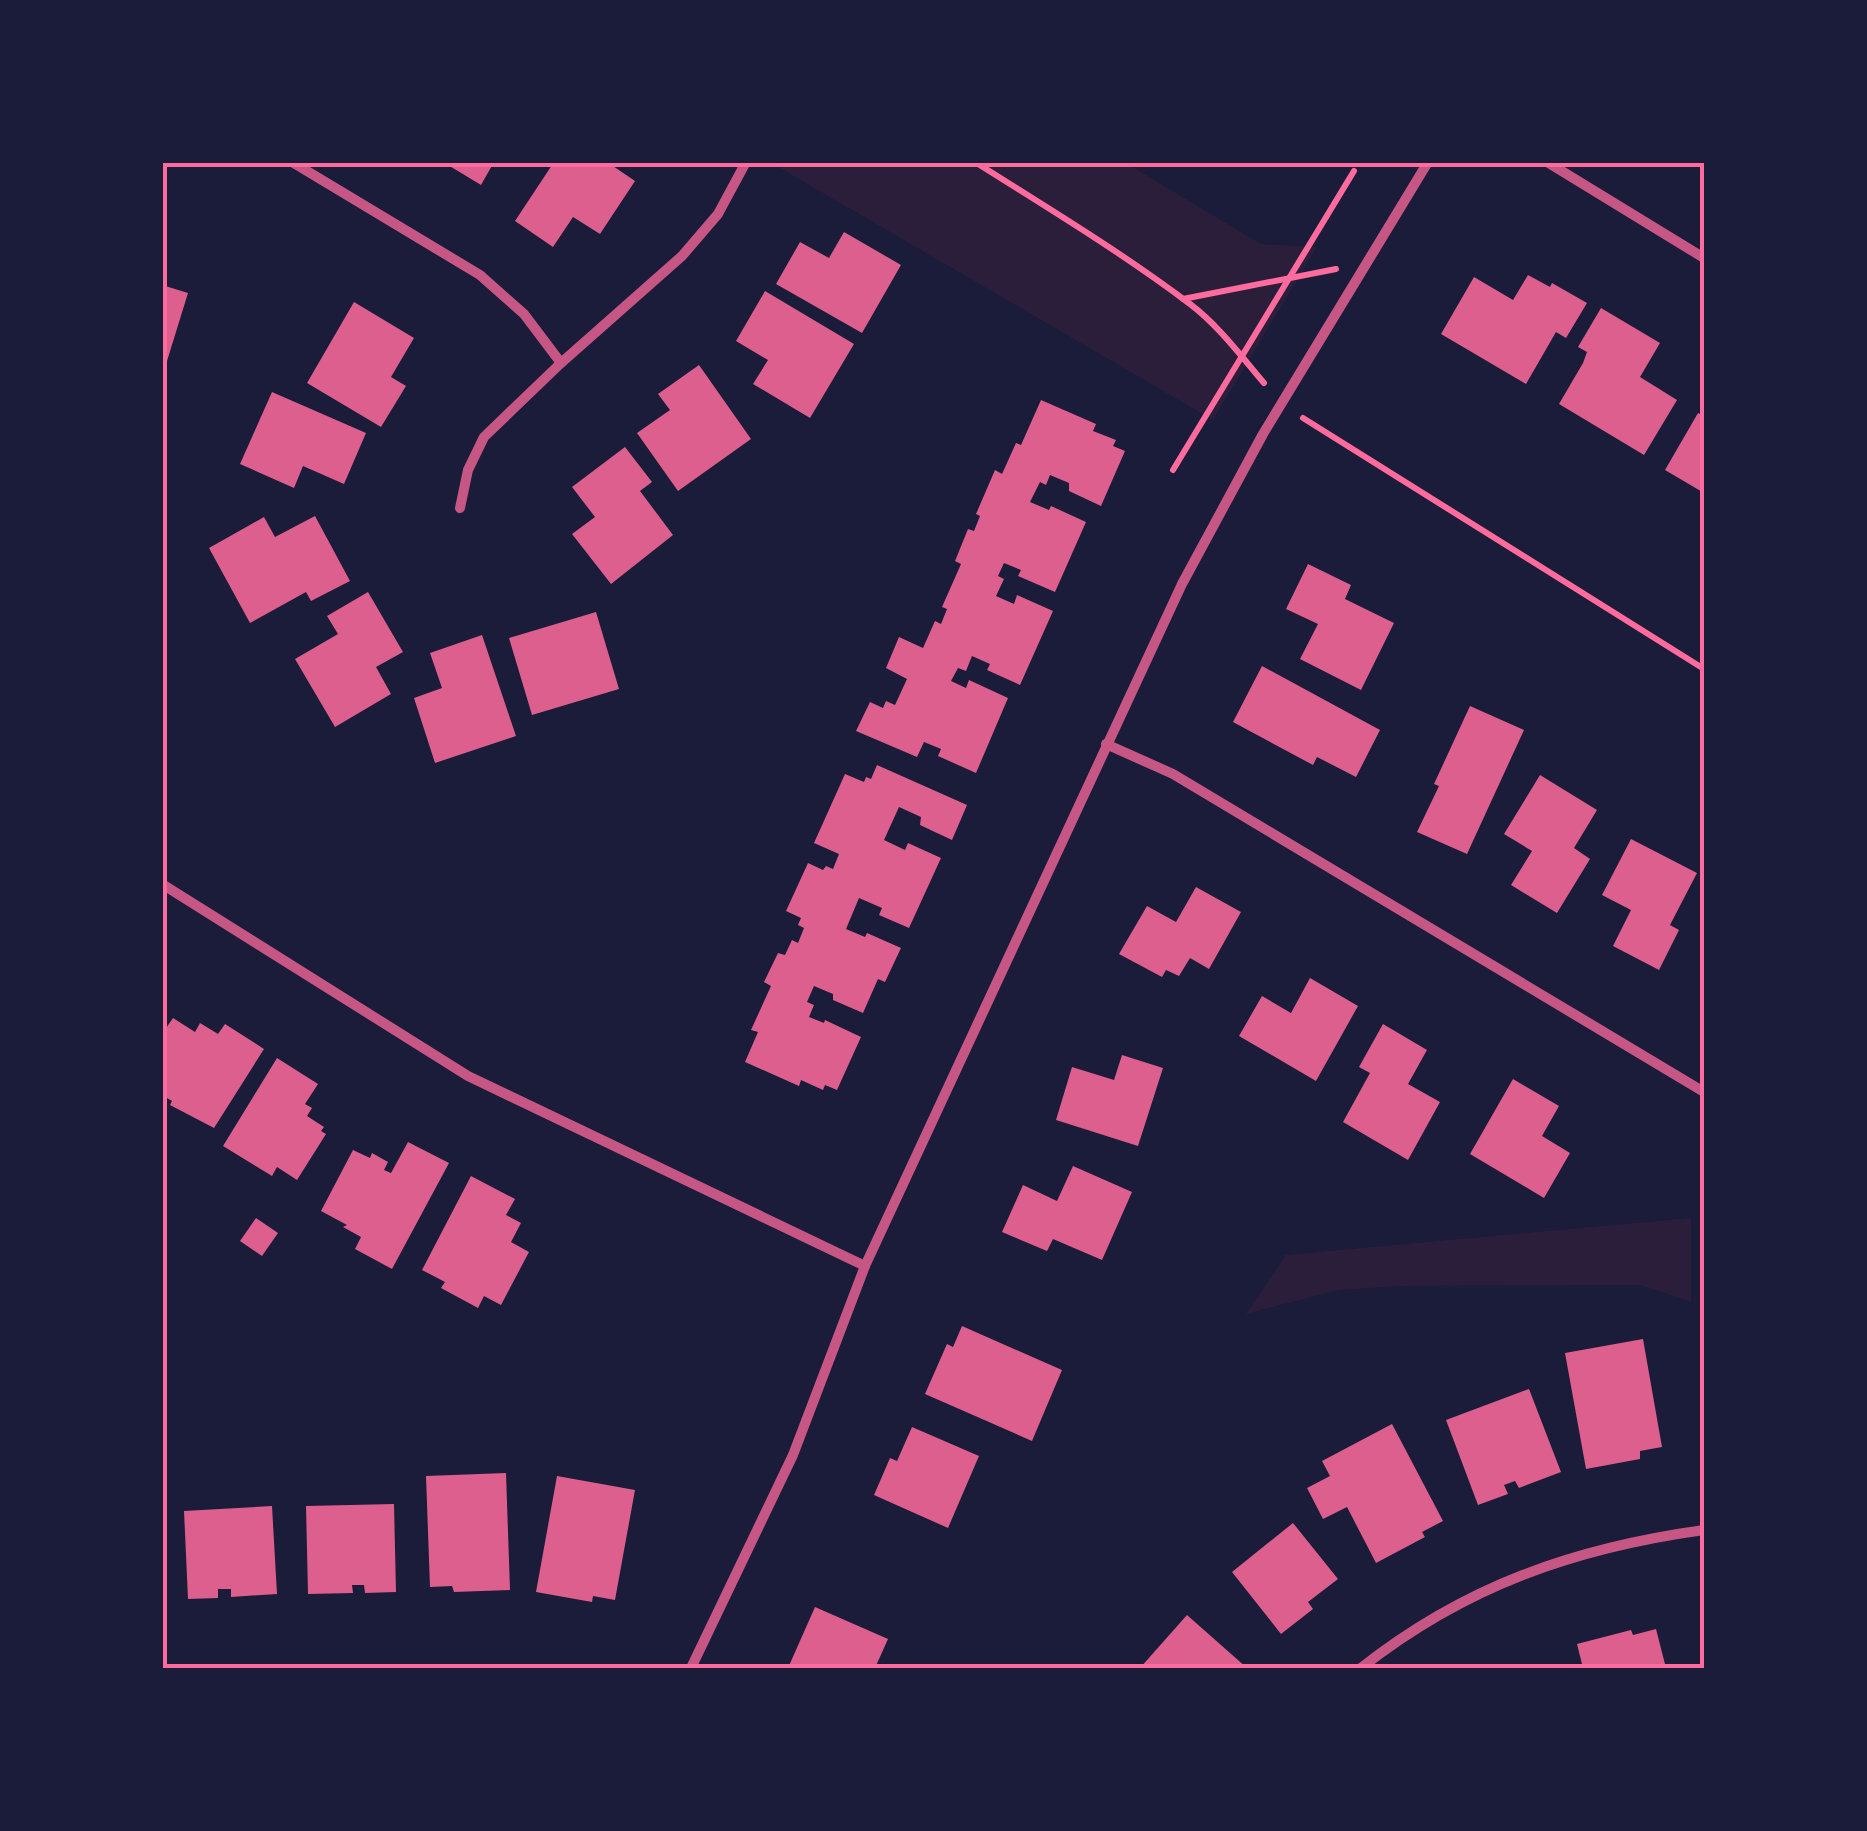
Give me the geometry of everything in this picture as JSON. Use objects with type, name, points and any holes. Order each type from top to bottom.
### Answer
[{"type":"street","points":[[292,162],[480,276],[524,314],[562,363]]},
{"type":"street","points":[[460,508],[468,470],[484,437],[682,256],[718,214],[746,162]]},
{"type":"street","points":[[692,1668],[793,1455],[866,1266],[1182,584],[1282,404],[1428,162]]},
{"type":"street","points":[[1546,162],[1704,258]]},
{"type":"street","points":[[1106,744],[1173,774],[1704,1092]]},
{"type":"street","points":[[163,887],[468,1076],[866,1266]]},
{"type":"street","points":[[1361,1668],[1392,1643],[1465,1600],[1547,1564],[1632,1540],[1704,1530]]},
{"type":"path","points":[[975,162],[1105,244],[1183,299],[1242,356],[1282,404],[1704,669]]},
{"type":"path","points":[[1173,470],[1354,171]]},
{"type":"path","points":[[1183,299],[1367,263]]},
{"type":"shaded area","points":[[782,162],[1126,163],[1261,244],[1317,247],[1213,420],[780,168]]},
{"type":"shaded area","points":[[1691,1218],[1691,1302],[1640,1285],[1401,1286],[1339,1290],[1246,1314],[1286,1255]]},
{"type":"building","points":[[443,162],[494,162],[481,185]]},
{"type":"building","points":[[554,162],[607,162],[635,181],[600,234],[573,217],[553,247],[515,221]]},
{"type":"building","points":[[844,232],[901,265],[862,333],[776,284],[800,242],[829,258]]},
{"type":"building","points":[[1528,275],[1550,287],[1552,283],[1587,303],[1566,338],[1556,332],[1526,384],[1441,334],[1474,277],[1513,300]]},
{"type":"building","points":[[162,285],[188,293],[163,374],[162,373]]},
{"type":"building","points":[[765,291],[854,344],[810,418],[753,384],[768,360],[736,341]]},
{"type":"building","points":[[354,302],[414,338],[391,377],[406,386],[381,427],[307,383]]},
{"type":"building","points":[[1601,308],[1660,343],[1640,377],[1677,400],[1644,455],[1559,404],[1583,363],[1587,352],[1578,347]]},
{"type":"building","points":[[699,365],[751,439],[678,491],[637,433],[670,410],[658,394]]},
{"type":"building","points":[[272,392],[366,433],[344,484],[303,466],[294,488],[240,464]]},
{"type":"building","points":[[1041,400],[1096,424],[1093,431],[1116,440],[1113,446],[1125,451],[1101,506],[1069,491],[1069,483],[1050,475],[1046,485],[1040,482],[1030,502],[1049,510],[1051,506],[1086,522],[1055,592],[1018,576],[1021,570],[1004,563],[998,576],[1004,579],[996,596],[1014,604],[1017,595],[1053,611],[1020,685],[987,670],[990,664],[972,656],[966,671],[958,668],[951,681],[966,688],[969,680],[1008,698],[976,773],[938,756],[941,749],[924,742],[917,757],[856,731],[870,702],[883,708],[886,701],[895,705],[907,679],[886,668],[899,637],[923,648],[935,621],[941,624],[947,609],[942,607],[961,564],[955,561],[968,529],[974,531],[980,516],[976,514],[995,470],[1002,474],[1016,443],[1021,445]]},
{"type":"building","points":[[1698,413],[1704,416],[1704,493],[1665,470]]},
{"type":"building","points":[[625,447],[652,482],[640,491],[673,535],[611,584],[572,534],[595,517],[572,487]]},
{"type":"building","points":[[315,516],[350,581],[311,601],[306,592],[250,623],[209,548],[264,517],[275,537]]},
{"type":"building","points":[[1308,564],[1351,585],[1345,599],[1394,623],[1361,690],[1300,659],[1318,624],[1286,609]]},
{"type":"building","points":[[368,592],[403,652],[376,667],[391,694],[335,727],[295,659],[338,634],[327,616]]},
{"type":"building","points":[[596,612],[619,689],[532,715],[509,638]]},
{"type":"building","points":[[482,635],[516,736],[435,763],[414,698],[442,688],[430,653]]},
{"type":"building","points":[[1262,666],[1380,730],[1356,777],[1317,757],[1313,765],[1233,722]]},
{"type":"building","points":[[1470,706],[1524,730],[1467,854],[1417,832]]},
{"type":"building","points":[[877,765],[967,805],[952,840],[920,825],[921,817],[899,807],[884,840],[905,850],[908,843],[941,858],[909,928],[879,915],[882,908],[859,898],[846,929],[865,937],[867,933],[901,948],[885,982],[878,979],[863,1013],[833,1000],[833,994],[814,986],[807,1002],[814,1005],[809,1017],[861,1037],[837,1090],[825,1085],[823,1090],[801,1080],[799,1086],[745,1062],[758,1032],[751,1030],[771,986],[764,982],[778,953],[785,955],[792,940],[798,943],[804,928],[798,925],[801,918],[786,911],[808,863],[823,870],[826,866],[833,869],[839,854],[814,843],[845,774],[864,782],[866,777],[871,779]]},
{"type":"building","points":[[1540,775],[1597,810],[1574,848],[1590,859],[1557,913],[1511,885],[1532,851],[1504,834]]},
{"type":"building","points":[[1631,839],[1697,873],[1670,925],[1679,930],[1659,970],[1613,946],[1631,910],[1602,895]]},
{"type":"building","points":[[1196,887],[1241,912],[1209,969],[1190,958],[1179,976],[1166,970],[1162,977],[1119,954],[1147,906],[1176,922]]},
{"type":"building","points":[[1310,978],[1358,1006],[1316,1081],[1239,1036],[1262,996],[1291,1013]]},
{"type":"building","points":[[173,1018],[195,1032],[200,1023],[218,1034],[225,1024],[264,1049],[214,1128],[170,1105],[172,1101],[162,1095],[162,1034]]},
{"type":"building","points":[[1383,1024],[1427,1050],[1408,1084],[1440,1102],[1408,1160],[1343,1122],[1370,1073],[1359,1067]]},
{"type":"building","points":[[1122,1055],[1163,1068],[1138,1146],[1056,1120],[1072,1067],[1114,1080]]},
{"type":"building","points":[[277,1058],[318,1084],[305,1104],[312,1108],[307,1116],[324,1127],[321,1131],[326,1134],[297,1180],[277,1167],[272,1176],[223,1146]]},
{"type":"building","points":[[1513,1079],[1559,1106],[1542,1136],[1570,1153],[1544,1198],[1470,1154]]},
{"type":"building","points":[[408,1142],[449,1163],[392,1269],[355,1249],[361,1237],[321,1211],[353,1150],[370,1158],[372,1153],[388,1162],[384,1170],[391,1173]]},
{"type":"building","points":[[1073,1166],[1132,1192],[1102,1260],[1053,1239],[1047,1251],[1002,1232],[1023,1185],[1057,1201]]},
{"type":"building","points":[[471,1176],[515,1199],[506,1215],[521,1223],[511,1242],[529,1252],[501,1305],[484,1296],[478,1308],[441,1288],[445,1282],[422,1270]]},
{"type":"building","points":[[256,1218],[278,1233],[262,1256],[240,1241]]},
{"type":"building","points":[[962,1326],[1062,1370],[1032,1441],[925,1394],[947,1344],[953,1347]]},
{"type":"building","points":[[1643,1339],[1662,1447],[1640,1451],[1640,1459],[1586,1469],[1565,1353]]},
{"type":"building","points":[[1529,1389],[1561,1472],[1519,1488],[1515,1481],[1504,1485],[1508,1494],[1478,1505],[1446,1420]]},
{"type":"building","points":[[1392,1424],[1443,1521],[1422,1532],[1425,1537],[1376,1563],[1347,1507],[1323,1519],[1307,1488],[1330,1476],[1322,1461]]},
{"type":"building","points":[[912,1427],[979,1456],[948,1528],[874,1495],[890,1458],[897,1461]]},
{"type":"building","points":[[506,1473],[510,1590],[454,1592],[452,1586],[430,1587],[426,1476]]},
{"type":"building","points":[[557,1476],[635,1490],[615,1600],[593,1596],[592,1602],[536,1592]]},
{"type":"building","points":[[394,1504],[396,1592],[365,1593],[364,1585],[352,1585],[353,1593],[308,1594],[306,1506]]},
{"type":"building","points":[[272,1506],[277,1594],[231,1597],[231,1589],[218,1589],[218,1598],[188,1599],[184,1511]]},
{"type":"building","points":[[1293,1523],[1338,1579],[1308,1602],[1313,1609],[1281,1634],[1232,1572]]},
{"type":"building","points":[[815,1607],[888,1639],[875,1668],[788,1668]]},
{"type":"building","points":[[1187,1615],[1247,1668],[1140,1668]]},
{"type":"building","points":[[1656,1629],[1666,1668],[1583,1668],[1577,1644],[1631,1630],[1633,1635]]}]
